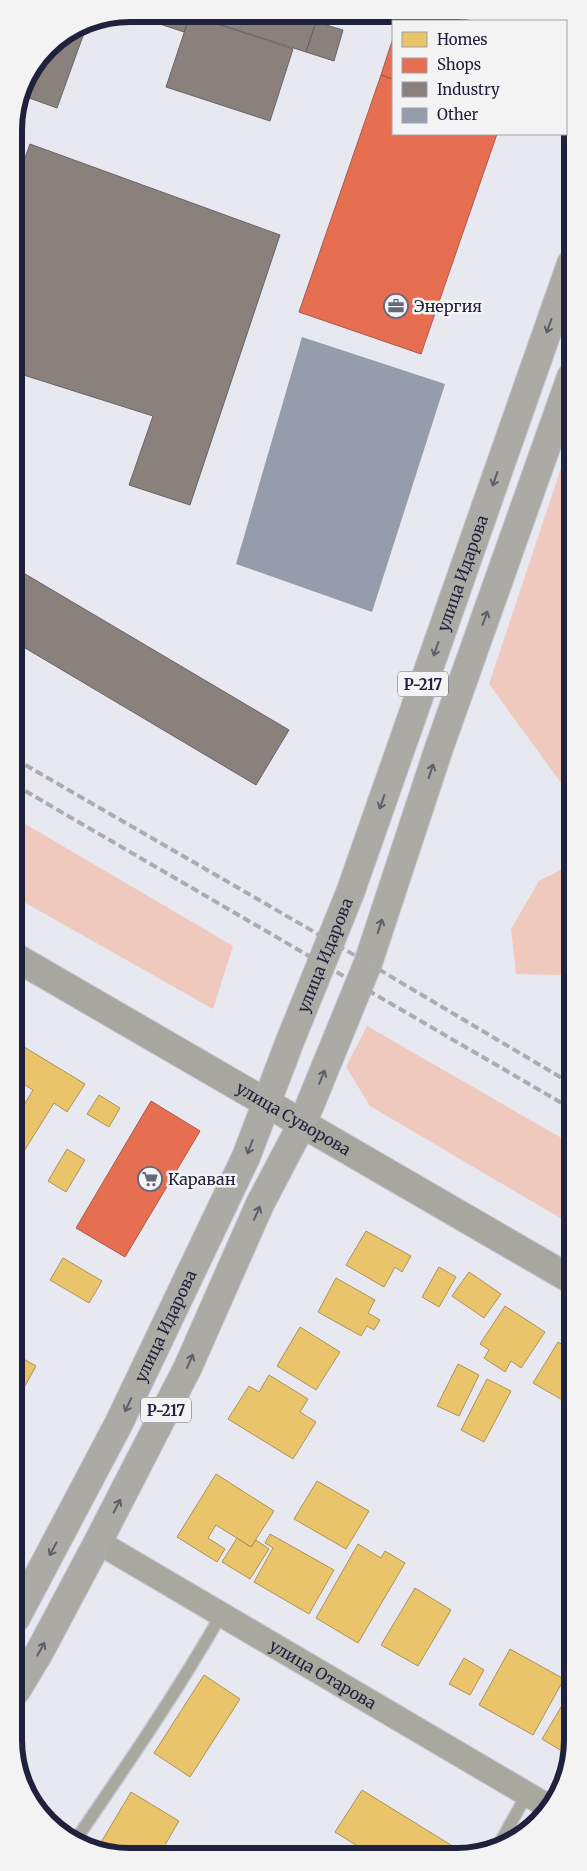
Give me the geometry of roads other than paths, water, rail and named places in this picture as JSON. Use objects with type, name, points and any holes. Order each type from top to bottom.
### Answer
[{"type":"main road","name":"улица Идарова","points":[[22,1607],[120,1423],[246,1157],[350,893],[564,284]]},
{"type":"main road","name":"Р-217","points":[[22,1682],[98,1542],[188,1367],[260,1204],[303,1122],[368,963],[439,748],[564,397]]},
{"type":"main road","name":"улица Суворова","points":[[22,961],[303,1122],[564,1275]]},
{"type":"street","name":"улица Отарова","points":[[98,1542],[543,1804]]},
{"type":"lane","points":[[79,1835],[128,1764],[202,1649],[221,1615]]},
{"type":"lane","points":[[503,1838],[527,1794]]},
{"type":"railway","points":[[23,763],[368,963],[564,1079]]},
{"type":"railway","points":[[23,789],[564,1104]]},
{"type":"place","name":"Энергия","points":[[396,306]]},
{"type":"place","name":"Караван","points":[[150,1179]]}]
